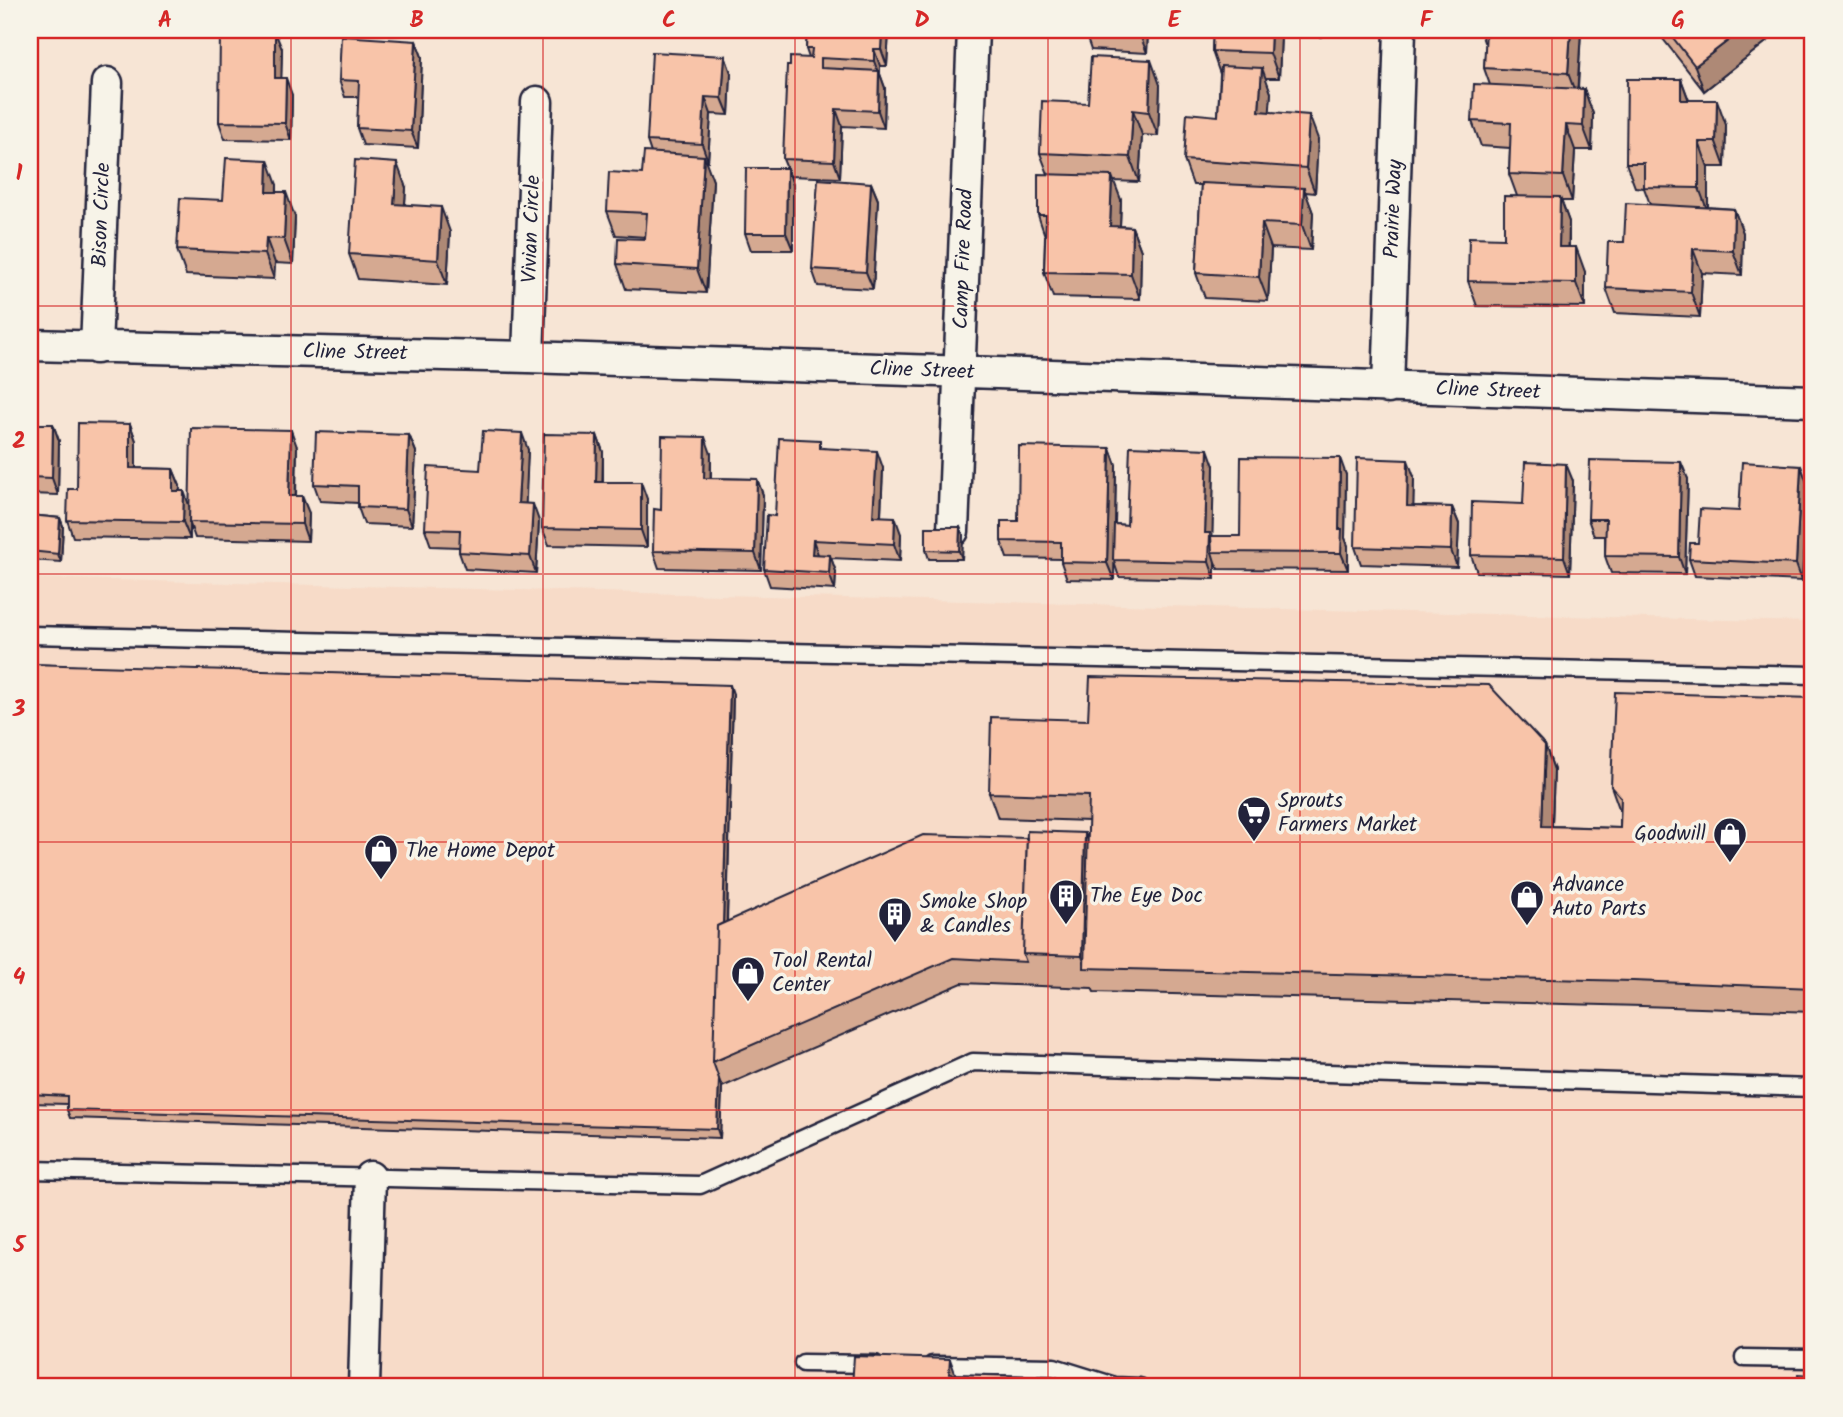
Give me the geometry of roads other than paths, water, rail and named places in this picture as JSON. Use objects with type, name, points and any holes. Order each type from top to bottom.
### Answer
[{"type":"street","name":"Camp Fire Road","points":[[953,531],[973,30]]},
{"type":"street","name":"Prairie Way","points":[[1388,388],[1401,30]]},
{"type":"street","name":"Bison Circle","points":[[96,348],[107,83]]},
{"type":"street","name":"Vivian Circle","points":[[528,356],[537,102]]},
{"type":"street","name":"Cline Street","points":[[30,345],[528,356],[1813,401]]},
{"type":"street","points":[[364,1387],[370,1177]]},
{"type":"lane","points":[[30,635],[1813,675]]},
{"type":"lane","points":[[30,1170],[700,1185],[973,1062],[1813,1087]]},
{"type":"lane","points":[[1744,1358],[1813,1359]]},
{"type":"lane","points":[[803,1363],[895,1365]]},
{"type":"lane","points":[[921,1365],[1054,1367],[1115,1386],[1140,1387]]},
{"type":"place","name":"Sprouts Farmers Market","points":[[1254,843]]},
{"type":"place","name":"Goodwill","points":[[1730,864]]},
{"type":"place","name":"The Home Depot","points":[[381,881]]},
{"type":"place","name":"The Eye Doc","points":[[1066,926]]},
{"type":"place","name":"Advance Auto Parts","points":[[1527,927]]},
{"type":"place","name":"Smoke Shop & Candles","points":[[895,944]]},
{"type":"place","name":"Tool Rental Center","points":[[748,1003]]}]
